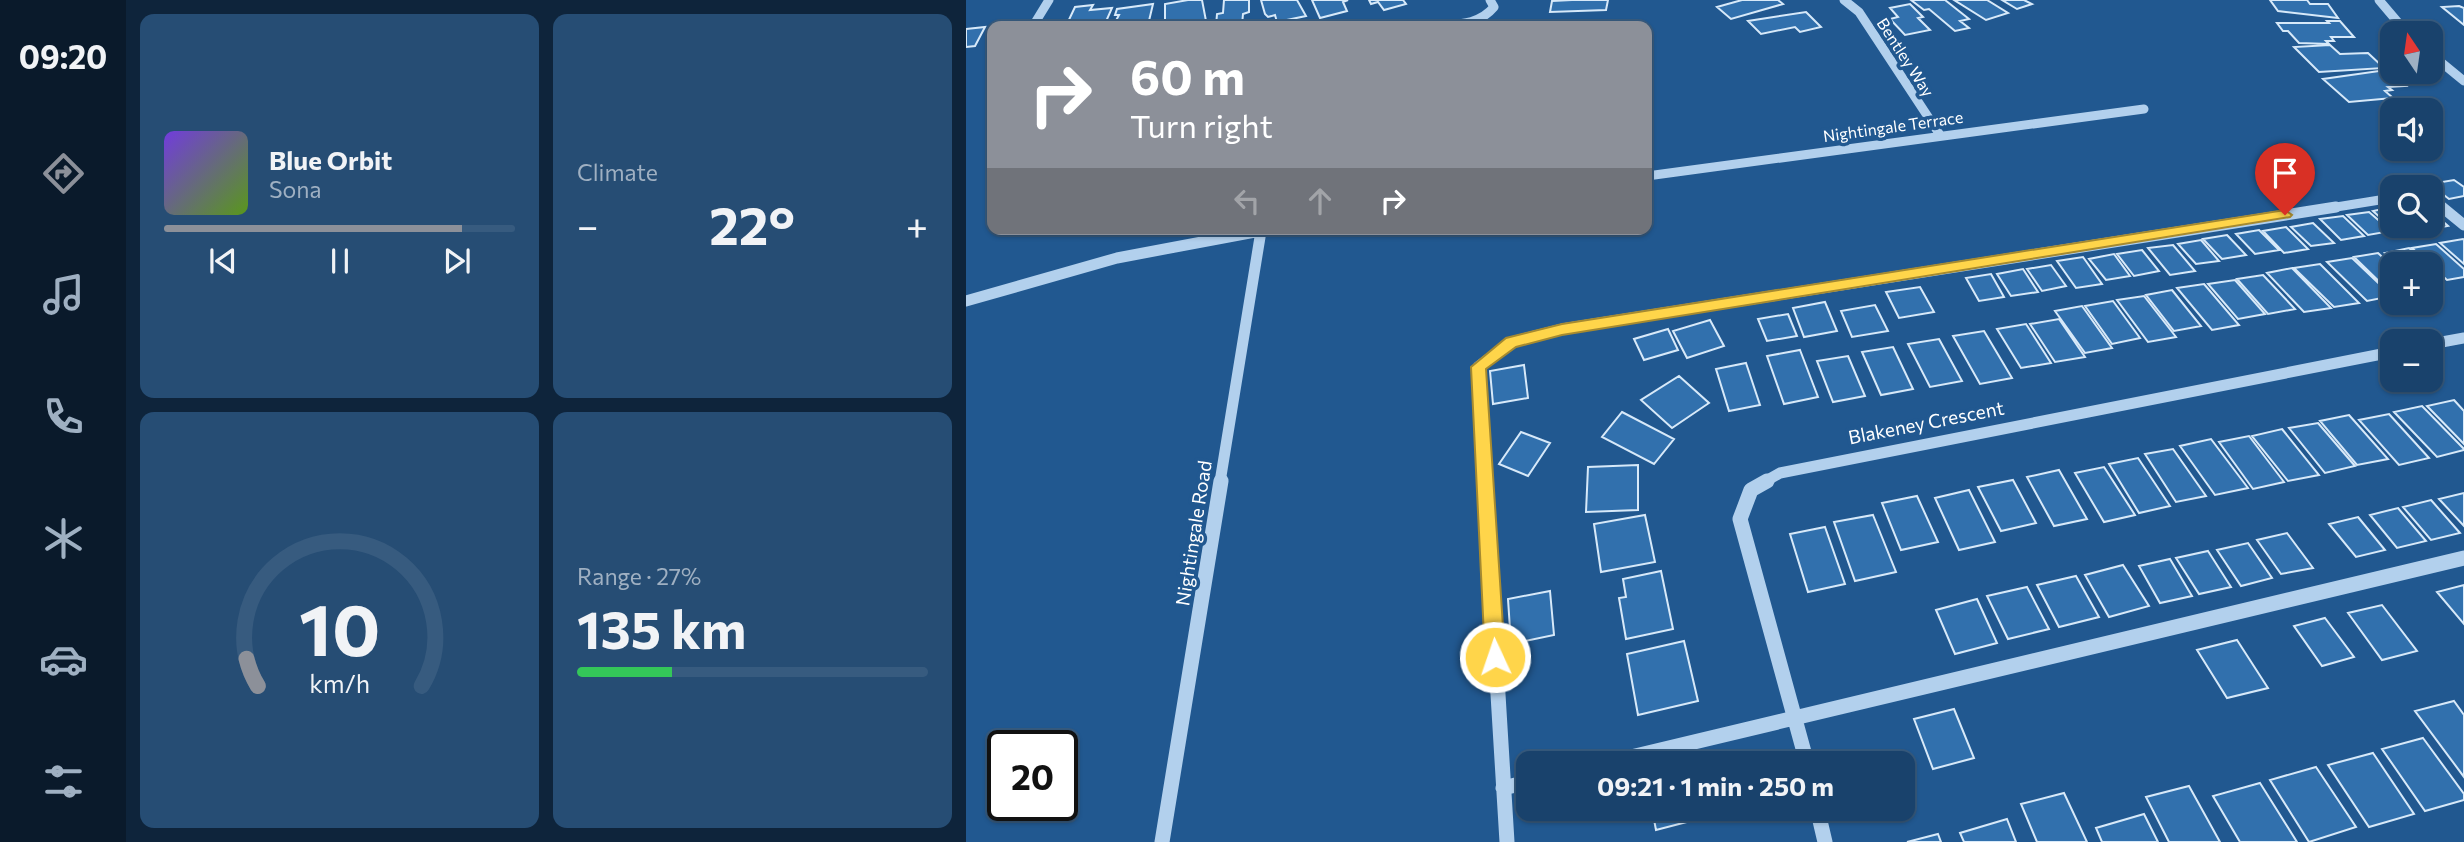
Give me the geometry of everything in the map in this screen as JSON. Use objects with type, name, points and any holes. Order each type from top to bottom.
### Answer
[{"type":"street","points":[[1036,21],[1049,0]]},
{"type":"street","points":[[1476,21],[1488,17],[1494,7],[1490,0]]},
{"type":"street","name":"Bentley Way","points":[[1844,0],[1859,12],[1940,135]]},
{"type":"street","points":[[2379,0],[2397,21]]},
{"type":"street","points":[[2443,64],[2464,82]]},
{"type":"street","name":"Nightingale Terrace","points":[[1652,175],[2144,109]]},
{"type":"street","points":[[1507,842],[1478,367],[1511,342],[1562,329],[2380,200]]},
{"type":"street","points":[[2443,208],[2464,225]]},
{"type":"street","points":[[966,301],[1096,261],[1174,243],[1231,235]]},
{"type":"street","name":"Nightingale Road","points":[[1162,842],[1265,235]]},
{"type":"street","points":[[2443,342],[2464,338]]},
{"type":"street","name":"Blakeney Crescent","points":[[1804,751],[1740,519],[1751,490],[1780,473],[2380,354]]},
{"type":"street","points":[[1657,751],[2464,558]]},
{"type":"street","points":[[1503,788],[1516,785]]},
{"type":"street","points":[[1820,821],[1825,842]]},
{"type":"building","points":[[1202,0],[1206,21],[1165,21],[1165,4]]},
{"type":"building","points":[[1224,0],[1249,0],[1249,12],[1243,14],[1242,21],[1216,21],[1217,14],[1223,13]]},
{"type":"building","points":[[1261,0],[1297,0],[1306,16],[1277,21],[1275,15],[1268,17]]},
{"type":"building","points":[[1312,0],[1348,0],[1343,2],[1347,11],[1320,18]]},
{"type":"building","points":[[1369,0],[1403,0],[1406,4],[1384,10],[1378,2],[1371,4]]},
{"type":"building","points":[[1608,0],[1606,10],[1550,12],[1552,1]]},
{"type":"building","points":[[1742,0],[1778,0],[1783,4],[1731,19],[1717,7]]},
{"type":"building","points":[[1911,0],[1945,0],[1969,19],[1960,21],[1969,28],[1955,31],[1929,9],[1924,10]]},
{"type":"building","points":[[1954,0],[1987,0],[2008,13],[1986,20]]},
{"type":"building","points":[[2002,0],[2024,0],[2032,4],[2017,9]]},
{"type":"building","points":[[2270,0],[2307,0],[2310,4],[2328,4],[2338,18],[2278,11]]},
{"type":"building","points":[[1153,4],[1149,21],[1116,21],[1119,15],[1115,15],[1117,9]]},
{"type":"building","points":[[1910,4],[1923,17],[1918,18],[1930,30],[1905,35],[1890,19],[1898,17],[1890,8]]},
{"type":"building","points":[[1093,5],[1090,10],[1112,8],[1106,21],[1068,21],[1075,7]]},
{"type":"building","points":[[2442,7],[2464,8],[2464,25]]},
{"type":"building","points":[[1806,12],[1821,27],[1800,32],[1795,27],[1761,34],[1748,21]]},
{"type":"building","points":[[2327,21],[2340,21],[2354,37],[2331,37],[2334,41],[2326,41],[2329,44],[2299,43],[2277,23],[2329,23]]},
{"type":"building","points":[[985,27],[975,46],[966,47],[966,29]]},
{"type":"building","points":[[2330,45],[2340,54],[2368,53],[2380,64],[2380,68],[2319,72],[2294,47]]},
{"type":"building","points":[[2380,71],[2380,84],[2406,86],[2388,87],[2392,90],[2385,91],[2393,98],[2349,102],[2323,79]]},
{"type":"building","points":[[2454,180],[2464,187],[2464,196],[2449,199],[2443,194],[2443,182]]},
{"type":"building","points":[[2369,212],[2380,222],[2380,233],[2368,235],[2347,215]]},
{"type":"building","points":[[2343,216],[2364,236],[2341,240],[2320,219]]},
{"type":"building","points":[[2313,223],[2334,243],[2311,246],[2291,227]]},
{"type":"building","points":[[2286,227],[2308,249],[2284,253],[2263,231]]},
{"type":"building","points":[[2259,230],[2279,250],[2255,254],[2236,234]]},
{"type":"building","points":[[2227,235],[2246,255],[2222,259],[2203,239]]},
{"type":"building","points":[[2201,240],[2219,261],[2196,264],[2178,244]]},
{"type":"building","points":[[2464,240],[2464,264],[2440,243]]},
{"type":"building","points":[[2436,244],[2464,269],[2464,277],[2447,280],[2443,276],[2443,252],[2416,252],[2412,248]]},
{"type":"building","points":[[2173,245],[2195,271],[2170,275],[2148,248]]},
{"type":"building","points":[[2409,248],[2414,252],[2390,252]]},
{"type":"building","points":[[2142,250],[2159,271],[2134,276],[2117,254]]},
{"type":"building","points":[[2114,254],[2130,276],[2106,280],[2089,259]]},
{"type":"building","points":[[2380,255],[2380,282],[2354,257]]},
{"type":"building","points":[[2083,257],[2102,284],[2076,288],[2057,261]]},
{"type":"building","points":[[2352,258],[2380,285],[2380,298],[2367,301],[2327,262]]},
{"type":"building","points":[[2320,264],[2359,303],[2334,307],[2294,268]]},
{"type":"building","points":[[2051,265],[2066,286],[2042,291],[2027,269]]},
{"type":"building","points":[[2292,268],[2331,308],[2304,312],[2267,273]]},
{"type":"building","points":[[2023,269],[2038,292],[2011,296],[1997,274]]},
{"type":"building","points":[[1991,274],[2004,297],[1979,301],[1966,278]]},
{"type":"building","points":[[2263,275],[2295,309],[2268,314],[2237,279]]},
{"type":"building","points":[[2235,280],[2265,314],[2238,319],[2208,284]]},
{"type":"building","points":[[2204,284],[2239,325],[2212,330],[2177,288]]},
{"type":"building","points":[[1920,287],[1934,312],[1899,318],[1886,292]]},
{"type":"building","points":[[2172,290],[2201,326],[2174,331],[2146,295]]},
{"type":"building","points":[[2144,296],[2176,337],[2148,342],[2117,300]]},
{"type":"building","points":[[2113,301],[2140,338],[2112,344],[2085,306]]},
{"type":"building","points":[[1825,302],[1837,331],[1804,337],[1793,308]]},
{"type":"building","points":[[1875,305],[1888,331],[1852,337],[1841,311]]},
{"type":"building","points":[[2082,306],[2112,348],[2085,353],[2055,311]]},
{"type":"building","points":[[1788,314],[1797,336],[1767,341],[1758,319]]},
{"type":"building","points":[[2059,319],[2085,357],[2055,362],[2030,324]]},
{"type":"building","points":[[1710,320],[1724,346],[1687,358],[1673,331]]},
{"type":"building","points":[[2026,324],[2051,363],[2021,368],[1997,329]]},
{"type":"building","points":[[1668,329],[1678,350],[1644,360],[1634,339]]},
{"type":"building","points":[[1984,331],[2012,378],[1980,384],[1953,336]]},
{"type":"building","points":[[1939,339],[1962,381],[1930,387],[1908,344]]},
{"type":"building","points":[[1893,347],[1913,389],[1881,395],[1862,352]]},
{"type":"building","points":[[1800,350],[1818,397],[1784,404],[1767,356]]},
{"type":"building","points":[[1848,356],[1865,396],[1833,402],[1817,361]]},
{"type":"building","points":[[1746,363],[1760,405],[1729,411],[1716,369]]},
{"type":"building","points":[[1524,365],[1528,398],[1493,404],[1490,371]]},
{"type":"building","points":[[1679,376],[1709,403],[1672,428],[1641,400]]},
{"type":"building","points":[[2454,400],[2464,411],[2464,444],[2427,406]]},
{"type":"building","points":[[2422,406],[2464,450],[2437,457],[2394,412]]},
{"type":"building","points":[[1622,412],[1674,439],[1654,464],[1602,437]]},
{"type":"building","points":[[2389,414],[2429,458],[2399,465],[2359,420]]},
{"type":"building","points":[[2349,415],[2388,459],[2357,465],[2320,421]]},
{"type":"building","points":[[2318,423],[2355,466],[2325,473],[2289,428]]},
{"type":"building","points":[[2282,429],[2319,475],[2288,481],[2252,436]]},
{"type":"building","points":[[1521,432],[1550,443],[1528,476],[1499,464]]},
{"type":"building","points":[[2249,436],[2284,482],[2253,489],[2219,442]]},
{"type":"building","points":[[2211,439],[2248,488],[2215,495],[2180,446]]},
{"type":"building","points":[[2173,449],[2206,496],[2176,502],[2145,454]]},
{"type":"building","points":[[2138,458],[2170,506],[2139,513],[2109,464]]},
{"type":"building","points":[[1638,465],[1638,510],[1586,512],[1588,467]]},
{"type":"building","points":[[2104,467],[2135,515],[2104,522],[2075,473]]},
{"type":"building","points":[[2059,470],[2087,519],[2054,526],[2027,477]]},
{"type":"building","points":[[2013,480],[2036,523],[2001,531],[1978,487]]},
{"type":"building","points":[[1969,490],[1995,542],[1959,550],[1935,498]]},
{"type":"building","points":[[2464,493],[2464,526],[2439,499]]},
{"type":"building","points":[[1917,496],[1938,542],[1901,550],[1882,503]]},
{"type":"building","points":[[2431,500],[2460,533],[2431,540],[2403,507]]},
{"type":"building","points":[[2398,508],[2426,541],[2397,548],[2370,515]]},
{"type":"building","points":[[1645,515],[1655,562],[1601,572],[1594,524]]},
{"type":"building","points":[[1873,515],[1896,572],[1855,581],[1834,522]]},
{"type":"building","points":[[2358,517],[2385,550],[2356,557],[2329,524]]},
{"type":"building","points":[[1825,527],[1845,584],[1808,592],[1790,534]]},
{"type":"building","points":[[2287,533],[2313,568],[2281,574],[2257,540]]},
{"type":"building","points":[[2248,543],[2272,578],[2241,586],[2217,550]]},
{"type":"building","points":[[2208,551],[2231,587],[2199,594],[2176,558]]},
{"type":"building","points":[[2170,559],[2192,596],[2160,603],[2139,566]]},
{"type":"building","points":[[2123,565],[2149,606],[2109,617],[2085,575]]},
{"type":"building","points":[[1661,571],[1673,629],[1626,639],[1619,598],[1626,597],[1623,579]]},
{"type":"building","points":[[2076,576],[2099,617],[2059,627],[2037,585]]},
{"type":"building","points":[[2464,585],[2464,624],[2437,592]]},
{"type":"building","points":[[2027,587],[2049,629],[2008,639],[1987,596]]},
{"type":"building","points":[[1550,591],[1554,635],[1511,644],[1508,599]]},
{"type":"building","points":[[1977,599],[1997,643],[1955,654],[1936,610]]},
{"type":"building","points":[[2382,605],[2417,651],[2382,660],[2348,613]]},
{"type":"building","points":[[2325,618],[2354,657],[2322,666],[2294,626]]},
{"type":"building","points":[[2237,640],[2268,688],[2227,698],[2197,650]]},
{"type":"building","points":[[1684,641],[1698,701],[1638,715],[1627,654]]},
{"type":"building","points":[[2454,701],[2464,715],[2464,777],[2415,711]]},
{"type":"building","points":[[1954,709],[1974,758],[1933,769],[1914,719]]},
{"type":"building","points":[[2423,738],[2464,794],[2464,800],[2425,811],[2382,749]]},
{"type":"building","points":[[2373,753],[2414,814],[2369,827],[2328,765]]},
{"type":"building","points":[[2316,767],[2356,827],[2309,842],[2270,780]]},
{"type":"building","points":[[2260,783],[2297,842],[2240,842],[2213,796]]},
{"type":"building","points":[[2189,786],[2220,842],[2169,842],[2146,797]]},
{"type":"building","points":[[2064,793],[2087,842],[2037,842],[2021,804]]},
{"type":"building","points":[[2144,814],[2158,842],[2102,842],[2096,828]]},
{"type":"building","points":[[2007,819],[2016,842],[1964,842],[1960,833]]},
{"type":"building","points":[[1654,821],[1691,821],[1656,830]]},
{"type":"building","points":[[1938,834],[1941,842],[1907,842]]},
{"type":"route","points":[[1495,657],[1478,367],[1511,342],[1562,329],[2285,215]]}]
